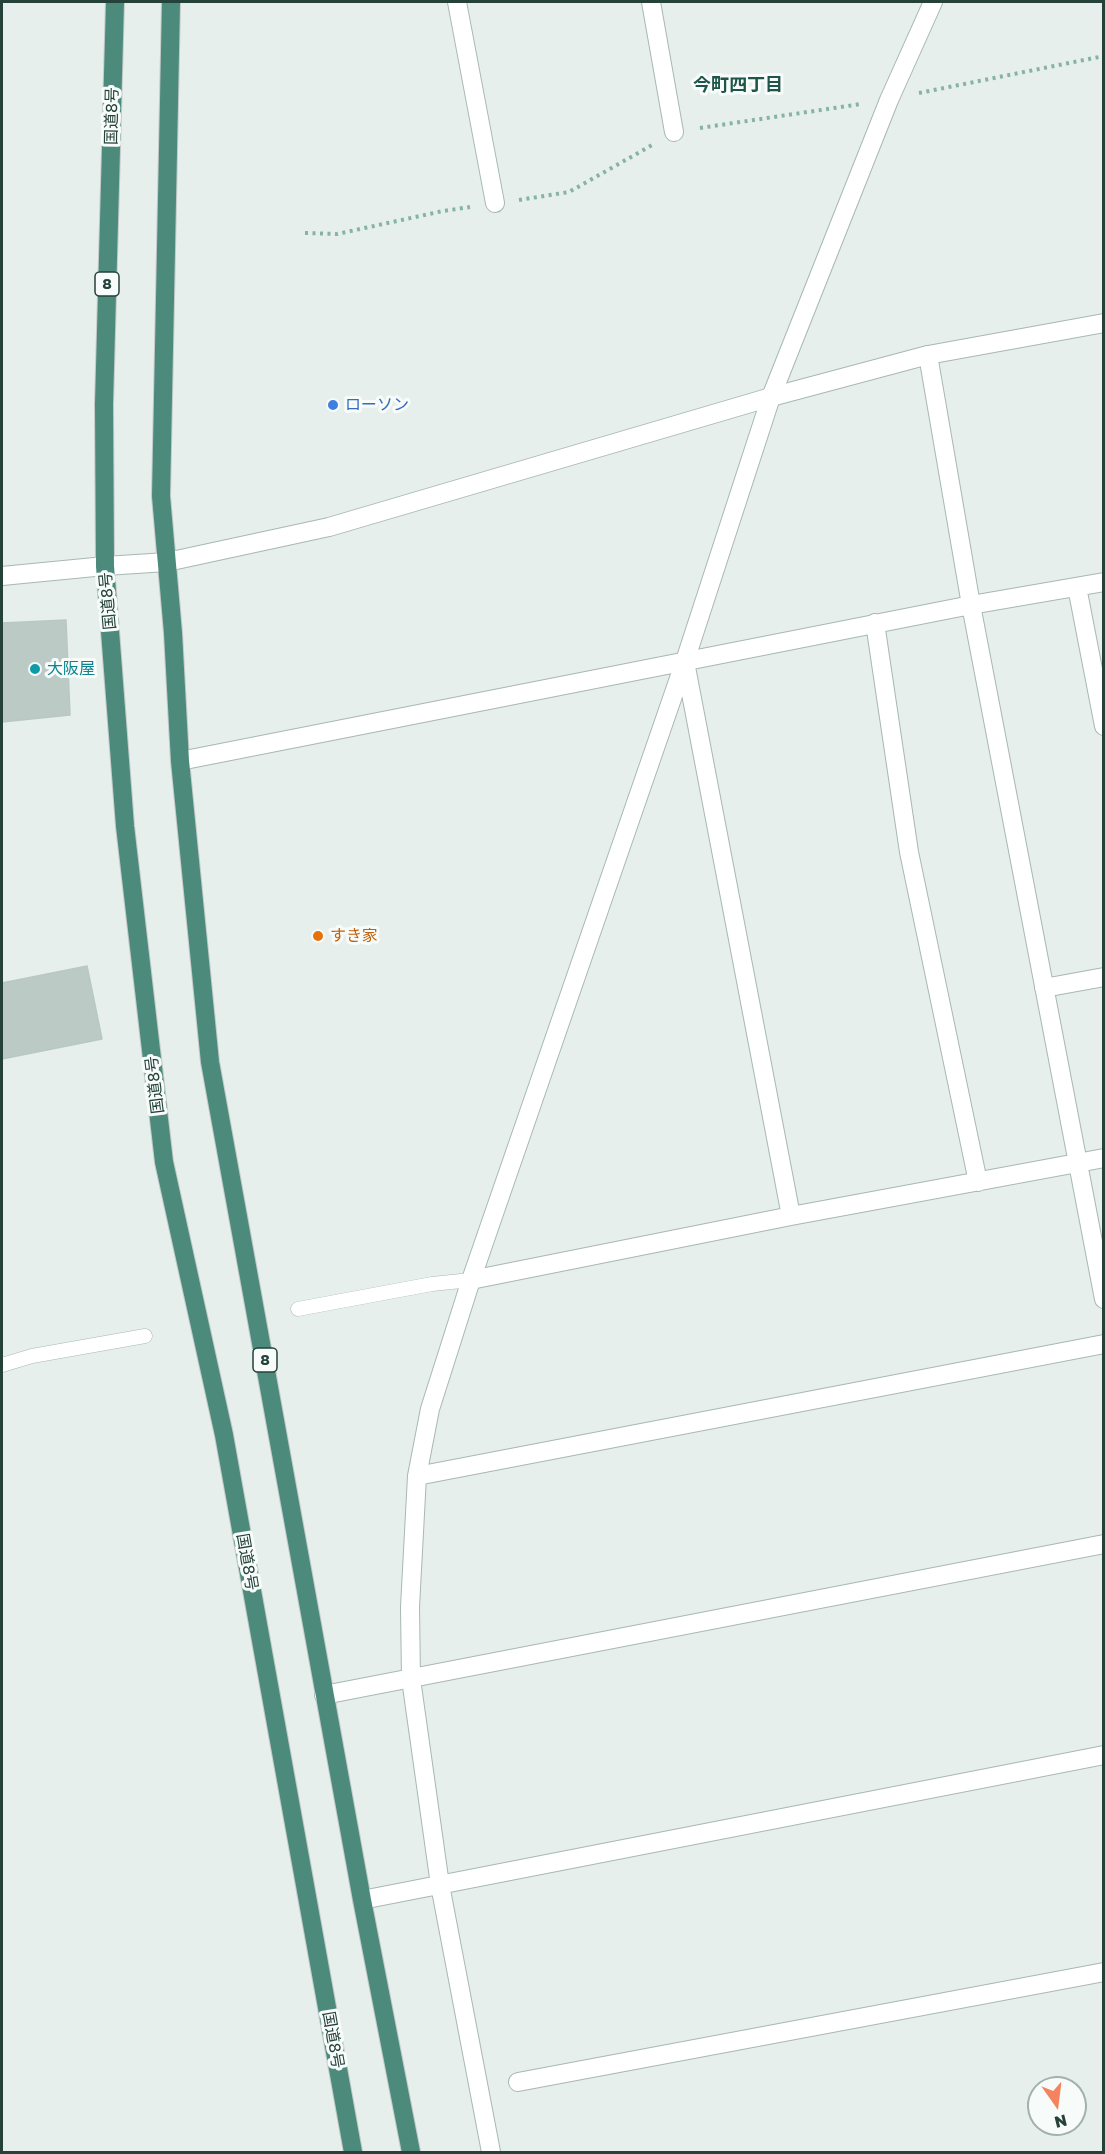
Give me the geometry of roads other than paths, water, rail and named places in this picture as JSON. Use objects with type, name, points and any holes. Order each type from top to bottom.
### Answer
[{"type":"highway","name":"国道8号","points":[[115,2],[104,404],[105,566],[125,826],[164,1162],[224,1435],[353,2152]]},
{"type":"highway","name":"8","points":[[171,2],[161,496],[180,760],[210,1062],[324,1695],[411,2152]]},
{"type":"street","points":[[457,2],[495,203]]},
{"type":"street","points":[[651,2],[674,132]]},
{"type":"street","points":[[491,2152],[440,1885],[411,1679],[410,1607],[417,1476],[430,1409],[471,1280],[685,661],[771,397],[889,100],[933,2]]},
{"type":"street","points":[[2,576],[167,562],[329,527],[771,397],[928,355],[1104,323]]},
{"type":"street","points":[[928,355],[971,605],[1104,1299]]},
{"type":"street","points":[[180,760],[875,623],[1104,582]]},
{"type":"street","points":[[1077,587],[1104,726]]},
{"type":"street","points":[[875,623],[909,852],[978,1182]]},
{"type":"street","points":[[685,661],[791,1216]]},
{"type":"street","points":[[1044,988],[1104,977]]},
{"type":"street","points":[[471,1280],[791,1216],[1104,1158]]},
{"type":"street","points":[[417,1476],[1104,1344]]},
{"type":"street","points":[[324,1695],[1104,1544]]},
{"type":"street","points":[[362,1900],[1104,1755]]},
{"type":"street","points":[[518,2082],[1104,1972]]},
{"type":"lane","points":[[298,1309],[432,1284],[471,1280]]},
{"type":"lane","points":[[2,1365],[32,1356],[145,1336]]},
{"type":"place","name":"ローソン","points":[[333,405]]},
{"type":"place","name":"大阪屋","points":[[35,669]]},
{"type":"place","name":"すき家","points":[[318,936]]},
{"type":"district","name":"今町四丁目","points":[[738,85]]}]
